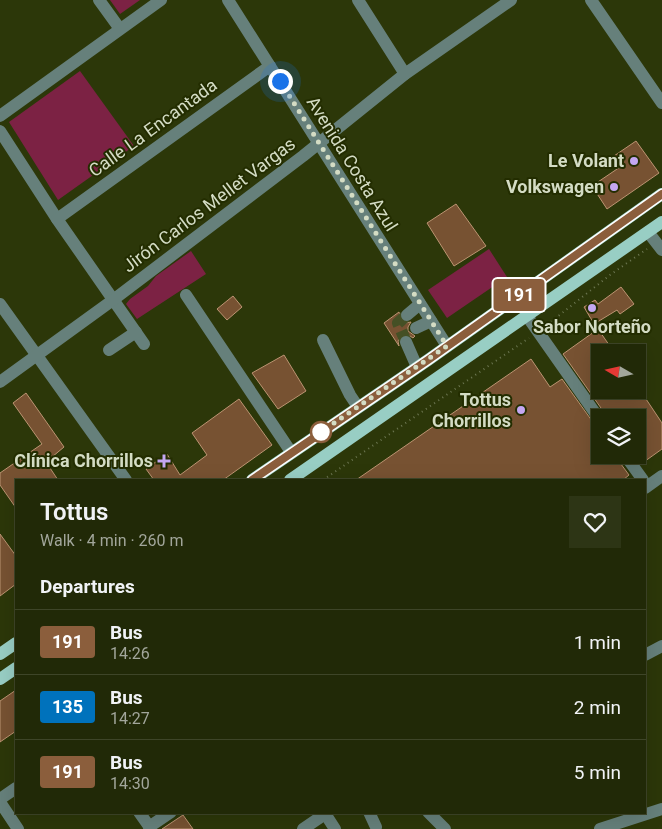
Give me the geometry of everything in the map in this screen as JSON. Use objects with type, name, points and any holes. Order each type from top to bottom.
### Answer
[{"type":"main road","points":[[253,479],[417,367],[662,194]]},
{"type":"main road","points":[[291,479],[662,222]]},
{"type":"main road","points":[[0,654],[15,644]]},
{"type":"main road","points":[[0,679],[15,669]]},
{"type":"street","points":[[99,0],[120,29]]},
{"type":"street","points":[[0,116],[161,0]]},
{"type":"street","name":"Avenida Costa Azul","points":[[228,0],[447,346]]},
{"type":"street","points":[[358,0],[405,74]]},
{"type":"street","name":"Jirón Carlos Mellet Vargas","points":[[0,382],[113,300],[319,144],[405,74],[511,0]]},
{"type":"street","points":[[591,0],[662,103]]},
{"type":"street","name":"Calle La Encantada","points":[[57,219],[270,66]]},
{"type":"street","points":[[0,131],[57,219],[144,344]]},
{"type":"street","points":[[648,232],[659,246]]},
{"type":"street","points":[[186,296],[291,452]]},
{"type":"street","points":[[0,304],[35,356],[125,479]]},
{"type":"street","points":[[407,315],[420,304]]},
{"type":"street","points":[[527,316],[592,409]]},
{"type":"street","points":[[416,328],[430,321]]},
{"type":"street","points":[[109,350],[136,332]]},
{"type":"street","points":[[323,340],[350,396],[358,408]]},
{"type":"street","points":[[406,342],[417,367]]},
{"type":"street","points":[[631,464],[642,479]]},
{"type":"street","points":[[646,484],[662,476]]},
{"type":"street","points":[[646,654],[662,646]]},
{"type":"street","points":[[15,789],[0,801],[18,829]]},
{"type":"street","points":[[600,829],[622,826],[662,808]]},
{"type":"street","points":[[140,814],[150,828],[168,814]]},
{"type":"street","points":[[303,829],[323,814]]},
{"type":"street","points":[[325,814],[335,829]]},
{"type":"street","points":[[370,814],[376,828]]},
{"type":"street","points":[[430,814],[446,829]]},
{"type":"path","points":[[324,479],[538,332],[610,275],[659,246]]},
{"type":"shaded area","points":[[110,0],[140,0],[120,14]]},
{"type":"shaded area","points":[[80,71],[134,146],[58,200],[9,122]]},
{"type":"shaded area","points":[[489,249],[507,277],[447,318],[428,290]]},
{"type":"shaded area","points":[[191,251],[206,274],[137,319],[126,304],[148,286],[156,276]]},
{"type":"building","points":[[636,141],[659,173],[607,209],[592,186],[620,167],[614,156]]},
{"type":"building","points":[[456,204],[486,246],[454,266],[427,223]]},
{"type":"building","points":[[621,287],[634,304],[620,314],[617,310],[594,324],[584,307],[595,300],[598,304]]},
{"type":"building","points":[[233,296],[242,307],[227,320],[217,309]]},
{"type":"building","points":[[399,312],[401,321],[405,323],[411,322],[408,331],[415,336],[413,338],[407,334],[402,335],[398,341],[399,346],[384,323]]},
{"type":"building","points":[[598,329],[608,344],[591,344],[591,394],[563,354]]},
{"type":"building","points":[[284,355],[306,391],[278,409],[252,373]]},
{"type":"building","name":"Tottus Chorrillos","points":[[531,359],[550,387],[562,379],[591,419],[591,464],[621,464],[629,475],[624,479],[357,479]]},
{"type":"building","points":[[26,393],[64,447],[46,462],[57,479],[15,479],[15,507],[0,485],[0,473],[42,444],[13,403]]},
{"type":"building","points":[[239,399],[272,445],[224,479],[153,479],[146,469],[167,454],[180,475],[207,455],[192,433]]},
{"type":"building","points":[[595,399],[646,399],[662,423],[662,449],[646,460],[646,409],[602,409]]},
{"type":"building","points":[[0,534],[15,555],[15,585],[0,596]]},
{"type":"building","points":[[15,691],[15,732],[0,742],[0,701]]},
{"type":"building","points":[[183,815],[193,829],[162,829]]},
{"type":"tunnel","points":[[406,342],[398,323],[407,315]]},
{"type":"bus line","name":"191","points":[[253,479],[428,360],[662,194]]},
{"type":"place","name":"Le Volant","points":[[634,161]]},
{"type":"place","name":"Volkswagen","points":[[614,187]]},
{"type":"place","name":"Sabor Norteño","points":[[592,308]]},
{"type":"place","name":"Tottus Chorrillos","points":[[521,410]]},
{"type":"place","name":"Clínica Chorrillos","points":[[164,461]]},
{"type":"route","points":[[280,81],[447,346],[318,434],[321,432]]}]
